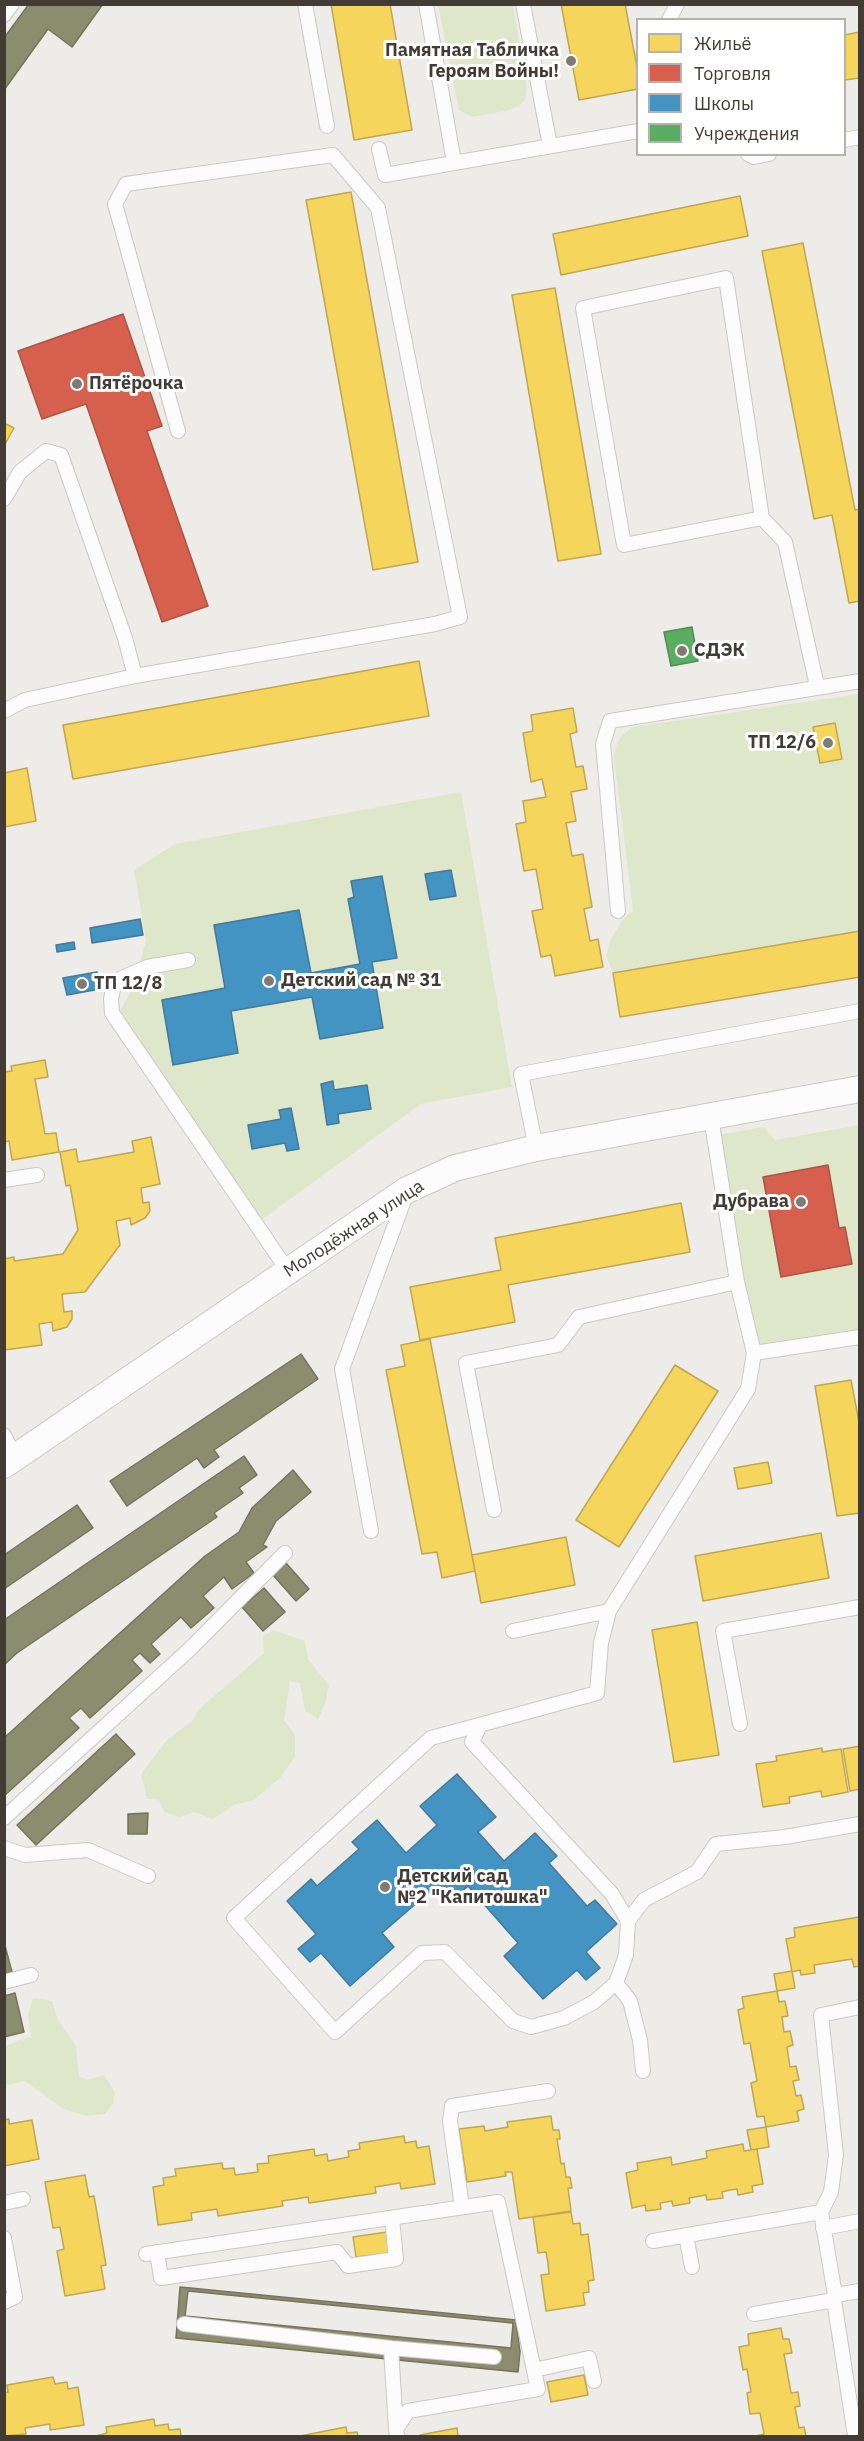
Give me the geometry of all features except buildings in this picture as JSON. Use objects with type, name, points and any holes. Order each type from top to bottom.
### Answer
[{"type":"street","name":"Молодёжная улица","points":[[8,1452],[288,1271],[408,1190],[455,1168],[536,1148],[860,1089]]},
{"type":"lane","points":[[4,15],[12,4]]},
{"type":"lane","points":[[305,4],[327,126]]},
{"type":"lane","points":[[426,4],[454,162]]},
{"type":"lane","points":[[523,4],[550,146]]},
{"type":"lane","points":[[670,18],[677,4]]},
{"type":"lane","points":[[379,149],[385,175],[636,131]]},
{"type":"lane","points":[[4,711],[25,700],[135,676],[435,624],[460,617],[378,208],[333,155],[126,184],[115,204],[178,431]]},
{"type":"lane","points":[[762,518],[624,545],[583,308],[726,278],[762,518],[785,542],[817,686]]},
{"type":"lane","points":[[4,499],[20,472],[46,451],[62,455],[125,638],[135,676]]},
{"type":"lane","points":[[618,911],[603,744],[610,721],[817,686],[860,681]]},
{"type":"lane","points":[[188,960],[147,967],[122,978],[114,985],[111,999],[112,1013],[288,1271]]},
{"type":"lane","points":[[536,1148],[521,1074],[860,1011]]},
{"type":"lane","points":[[711,1117],[737,1282],[754,1353],[748,1389],[609,1611],[601,1643],[597,1693],[431,1738],[234,1918],[334,2032],[422,1953],[445,1952],[513,2021],[531,2027],[564,2018],[594,2002],[616,1983],[626,1955],[628,1921],[644,1900],[697,1872],[716,1844],[785,1837],[860,1824]]},
{"type":"lane","points":[[4,1180],[36,1175]]},
{"type":"lane","points":[[371,1531],[342,1369],[408,1190]]},
{"type":"lane","points":[[494,1510],[466,1363],[558,1345],[579,1317],[737,1282]]},
{"type":"lane","points":[[754,1353],[860,1337]]},
{"type":"lane","points":[[4,1818],[190,1649],[285,1553]]},
{"type":"lane","points":[[740,1724],[723,1631],[860,1607]]},
{"type":"lane","points":[[513,1631],[609,1611]]},
{"type":"lane","points":[[480,1725],[472,1742],[612,1894],[628,1921]]},
{"type":"lane","points":[[4,1848],[26,1855],[88,1850],[148,1876]]},
{"type":"lane","points":[[4,1982],[32,1975]]},
{"type":"lane","points":[[616,1983],[630,2001],[640,2040],[643,2071]]},
{"type":"lane","points":[[855,2436],[820,2212],[831,2192],[836,2156],[821,2015],[860,2007]]},
{"type":"lane","points":[[462,2207],[450,2121],[452,2106],[548,2091]]},
{"type":"lane","points":[[4,2203],[23,2199]]},
{"type":"lane","points":[[392,2218],[396,2259],[348,2266],[337,2252],[161,2278],[151,2253],[498,2202],[538,2389],[408,2411],[397,2433]]},
{"type":"lane","points":[[653,2241],[820,2212]]},
{"type":"lane","points":[[823,2228],[860,2221]]},
{"type":"lane","points":[[686,2235],[692,2267]]},
{"type":"lane","points":[[4,2238],[15,2297],[4,2302]]},
{"type":"lane","points":[[754,2314],[860,2291]]},
{"type":"lane","points":[[184,2324],[391,2348],[494,2357]]},
{"type":"lane","points":[[391,2348],[397,2433]]},
{"type":"lane","points":[[534,2370],[589,2358],[594,2381]]},
{"type":"green space","points":[[438,5],[513,5],[527,88],[525,100],[519,106],[472,117],[459,110]]},
{"type":"green space","points":[[859,694],[859,931],[613,973],[606,956],[611,938],[623,919],[633,911],[614,757],[616,746],[622,735],[633,727]]},
{"type":"green space","name":"Детский сад № 31","points":[[461,792],[512,1087],[421,1104],[252,1227],[111,1027],[132,989],[146,941],[134,870],[175,844]]},
{"type":"green space","points":[[859,1125],[859,1337],[754,1353],[716,1135],[764,1127],[775,1140]]},
{"type":"green space","points":[[273,1630],[305,1641],[308,1659],[329,1685],[325,1704],[318,1719],[305,1711],[300,1683],[290,1681],[284,1720],[295,1735],[295,1757],[280,1778],[254,1800],[234,1805],[213,1819],[193,1812],[179,1817],[164,1812],[159,1800],[147,1799],[141,1774],[166,1741],[193,1720],[198,1710],[264,1653],[263,1636]]},
{"type":"green space","points":[[33,1998],[52,2001],[58,2020],[76,2046],[79,2076],[87,2080],[104,2075],[115,2092],[113,2104],[105,2114],[85,2116],[62,2108],[25,2081],[8,2085],[5,2083],[5,2047],[31,2037],[28,2015]]},
{"type":"place","name":"Памятная Табличка Героям Войны!","points":[[571,61]]},
{"type":"place","name":"Пятёрочка","points":[[77,384]]},
{"type":"place","name":"СДЭК","points":[[682,651]]},
{"type":"place","name":"ТП 12/6","points":[[828,743]]},
{"type":"place","name":"Детский сад № 31","points":[[269,981]]},
{"type":"place","name":"ТП 12/8","points":[[82,984]]},
{"type":"place","name":"Дубрава","points":[[801,1202]]},
{"type":"place","name":"Детский сад №2 \"Капитошка\"","points":[[385,1887]]}]
